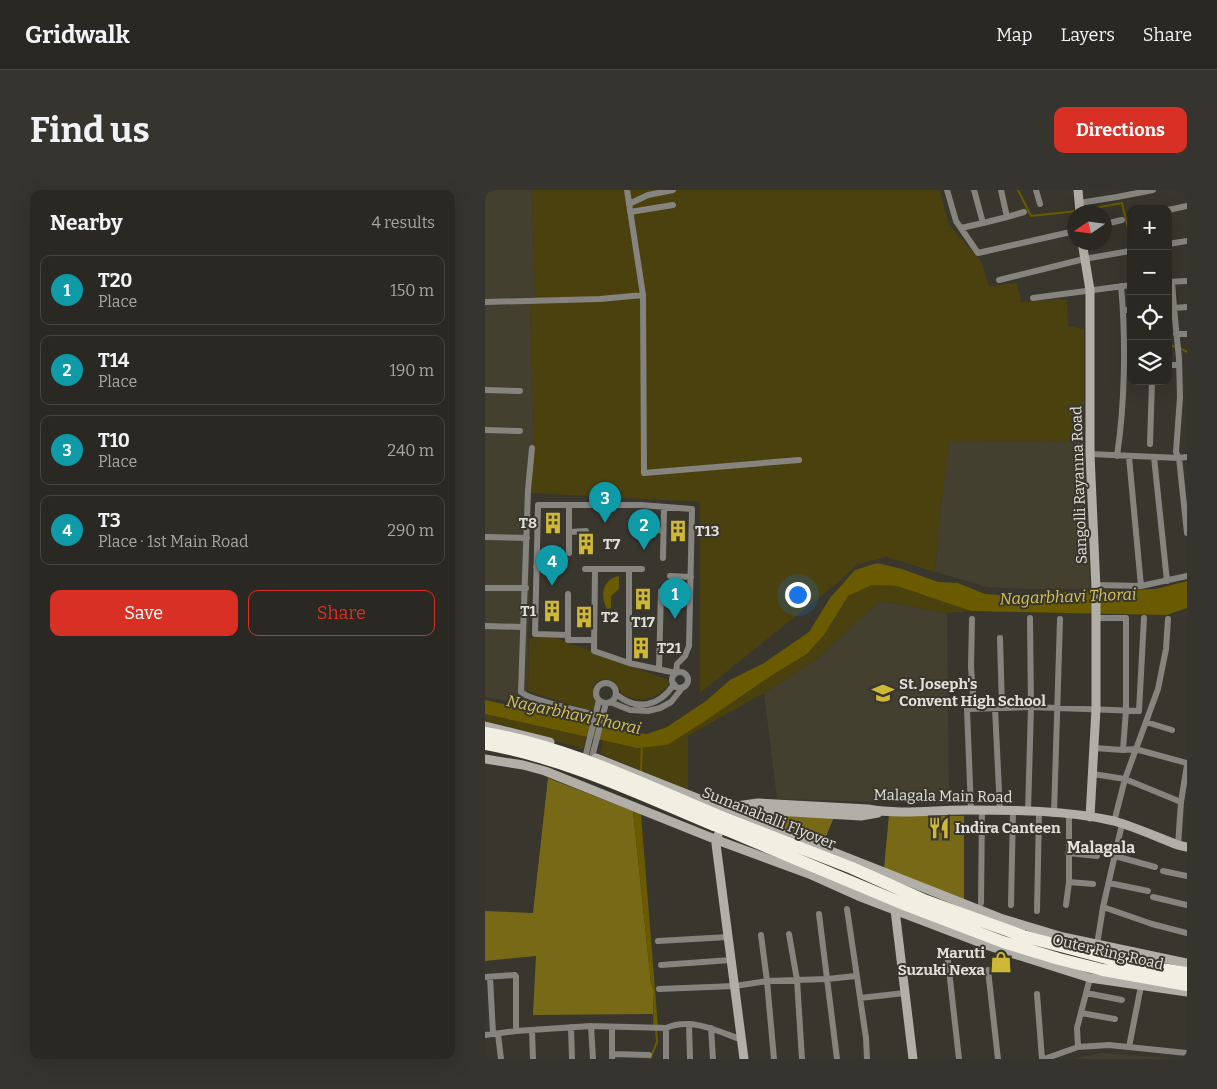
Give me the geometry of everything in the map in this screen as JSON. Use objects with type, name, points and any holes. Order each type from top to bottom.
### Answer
[{"type":"highway","name":"Sumanahalli Flyover","points":[[485,733],[507,737],[559,752],[602,768],[1021,952]]},
{"type":"highway","name":"Sumanahalli Flyover","points":[[485,744],[556,762],[722,820],[851,868],[927,901],[1039,935]]},
{"type":"highway","name":"Outer Ring Road","points":[[1039,935],[1125,963],[1187,973]]},
{"type":"highway","name":"Outer Ring Road","points":[[1021,952],[1123,975],[1187,985]]},
{"type":"street","points":[[627,190],[643,295],[644,473],[799,460]]},
{"type":"street","points":[[629,204],[648,195],[673,190]]},
{"type":"street","points":[[947,190],[956,221],[978,253],[1067,233]]},
{"type":"street","points":[[974,190],[983,223]]},
{"type":"street","points":[[1001,190],[1007,217]]},
{"type":"street","points":[[1036,190],[1040,204]]},
{"type":"street","points":[[1078,190],[1079,205]]},
{"type":"street","points":[[1090,205],[1153,190]]},
{"type":"street","points":[[630,212],[673,205]]},
{"type":"street","points":[[1172,209],[1187,206]]},
{"type":"street","points":[[961,228],[1024,212]]},
{"type":"street","points":[[1112,222],[1122,220]]},
{"type":"street","points":[[1172,243],[1187,241]]},
{"type":"street","name":"Sangolli Rayanna Road","points":[[1083,250],[1090,290],[1090,454],[1096,587],[1096,708],[1090,817]]},
{"type":"street","points":[[999,280],[1084,259],[1127,252]]},
{"type":"street","points":[[1172,282],[1187,281]]},
{"type":"street","points":[[1033,298],[1127,285]]},
{"type":"street","points":[[1117,456],[1122,408],[1123,310],[1121,286]]},
{"type":"street","points":[[485,302],[600,299],[643,295]]},
{"type":"street","points":[[1172,308],[1187,307]]},
{"type":"street","points":[[1172,313],[1179,365],[1180,410],[1176,452],[1179,458],[1187,533]]},
{"type":"street","points":[[1176,334],[1187,334]]},
{"type":"street","points":[[1172,365],[1179,365]]},
{"type":"street","points":[[1150,444],[1152,385]]},
{"type":"street","points":[[485,390],[520,391]]},
{"type":"street","points":[[485,430],[520,431]]},
{"type":"street","points":[[532,448],[528,490],[522,693],[598,717]]},
{"type":"street","points":[[1090,454],[1129,457],[1187,457]]},
{"type":"street","points":[[1129,457],[1141,586]]},
{"type":"street","points":[[1153,457],[1167,581]]},
{"type":"street","points":[[568,635],[535,634],[538,505],[641,505],[692,509],[689,646],[685,656],[677,664],[668,694],[658,701],[647,705],[631,704],[616,694],[613,685],[603,684],[597,691],[605,702],[630,710],[648,711],[660,708],[671,702],[688,681],[687,676],[681,672],[674,679]]},
{"type":"street","points":[[569,505],[569,553]]},
{"type":"street","points":[[663,558],[664,507]]},
{"type":"street","points":[[643,531],[663,530]]},
{"type":"street","points":[[569,532],[586,531]]},
{"type":"street","points":[[485,537],[527,538]]},
{"type":"street","points":[[526,574],[536,570],[561,568]]},
{"type":"street","points":[[585,569],[642,569]]},
{"type":"street","points":[[595,569],[594,651],[629,663],[659,668],[674,679],[678,687],[683,687]]},
{"type":"street","points":[[629,569],[629,663]]},
{"type":"street","points":[[670,576],[691,577]]},
{"type":"street","points":[[1096,587],[1141,586],[1187,576]]},
{"type":"street","points":[[485,588],[526,588]]},
{"type":"street","points":[[659,668],[661,591]]},
{"type":"street","points":[[568,594],[568,640],[594,640]]},
{"type":"street","points":[[1096,617],[1125,618],[1126,710],[1123,750]]},
{"type":"street","points":[[1029,618],[1031,707],[1029,812]]},
{"type":"street","points":[[1139,711],[1144,618]]},
{"type":"street","points":[[972,619],[971,667],[973,708]]},
{"type":"street","points":[[1054,814],[1060,619]]},
{"type":"street","points":[[1097,944],[1103,907],[1115,856],[1125,779],[1158,689],[1168,619]]},
{"type":"street","points":[[485,626],[523,627]]},
{"type":"street","points":[[1000,638],[1001,810]]},
{"type":"street","points":[[590,753],[598,717],[605,702],[616,694]]},
{"type":"street","points":[[971,810],[967,709],[1031,707],[1096,708],[1139,711],[1149,714]]},
{"type":"street","points":[[1146,722],[1172,730]]},
{"type":"street","points":[[485,726],[590,753],[641,775],[722,820],[716,844],[744,1059]]},
{"type":"street","points":[[1094,748],[1135,749],[1187,764],[1186,783],[1181,802],[1182,846]]},
{"type":"street","points":[[485,759],[523,765],[545,771],[717,840],[809,874],[858,896],[989,946],[1021,952],[1090,978],[1187,992]]},
{"type":"street","points":[[1093,774],[1125,779],[1181,802]]},
{"type":"street","name":"Malagala Main Road","points":[[722,820],[728,807],[737,806],[759,810],[861,816],[883,812],[1001,810],[1090,817],[1118,823],[1182,846]]},
{"type":"street","points":[[981,903],[982,810]]},
{"type":"street","points":[[1011,905],[1013,811]]},
{"type":"street","points":[[1037,911],[1039,813]]},
{"type":"street","points":[[1067,905],[1069,815]]},
{"type":"street","points":[[1068,853],[1097,856]]},
{"type":"street","points":[[1115,856],[1155,867]]},
{"type":"street","points":[[1163,871],[1187,876]]},
{"type":"street","points":[[1069,882],[1093,884]]},
{"type":"street","points":[[1109,882],[1187,905]]},
{"type":"street","points":[[1103,907],[1152,924],[1187,933]]},
{"type":"street","points":[[847,909],[866,1038],[867,1059]]},
{"type":"street","points":[[895,910],[913,1059]]},
{"type":"street","points":[[819,914],[837,1059]]},
{"type":"street","points":[[789,934],[797,980],[802,1059]]},
{"type":"street","points":[[761,935],[774,1059]]},
{"type":"street","points":[[1039,935],[1063,937],[1187,963]]},
{"type":"street","points":[[658,941],[728,937]]},
{"type":"street","points":[[661,965],[731,960]]},
{"type":"street","points":[[948,961],[959,1059]]},
{"type":"street","points":[[988,970],[998,1059]]},
{"type":"street","points":[[501,1059],[487,977],[515,974],[516,1031]]},
{"type":"street","points":[[659,989],[735,986],[857,976]]},
{"type":"street","points":[[1078,1047],[1077,1028],[1090,978]]},
{"type":"street","points":[[1129,1047],[1141,986]]},
{"type":"street","points":[[860,998],[905,993]]},
{"type":"street","points":[[1086,993],[1122,1000]]},
{"type":"street","points":[[1037,994],[1043,1059],[1078,1047],[1109,1044],[1187,1053]]},
{"type":"street","points":[[1081,1013],[1115,1019]]},
{"type":"street","points":[[485,1035],[571,1027],[666,1028],[676,1024],[689,1024],[711,1028],[742,1040]]},
{"type":"street","points":[[689,1024],[690,1059]]},
{"type":"street","points":[[591,1026],[593,1059]]},
{"type":"street","points":[[571,1027],[572,1059]]},
{"type":"street","points":[[612,1028],[612,1056],[649,1055]]},
{"type":"street","points":[[666,1028],[666,1059]]},
{"type":"street","points":[[711,1028],[713,1059]]},
{"type":"street","points":[[532,1030],[533,1059]]},
{"type":"shaded area","points":[[485,190],[532,190],[535,297],[485,299]]},
{"type":"shaded area","points":[[532,190],[940,190],[949,225],[981,261],[989,286],[1017,283],[1021,302],[1067,299],[1068,326],[1084,329],[1084,441],[950,442],[940,511],[935,572],[886,557],[856,565],[841,580],[700,693],[700,502],[531,493],[534,433],[530,303],[535,297]]},
{"type":"shaded area","points":[[530,303],[534,433],[527,705],[485,697],[485,304]]},
{"type":"shaded area","points":[[1084,441],[1090,589],[988,587],[935,572],[940,511],[950,442]]},
{"type":"shaded area","points":[[872,585],[897,586],[971,611],[947,613],[880,601],[815,660],[764,693],[688,736],[688,790],[601,754],[603,741],[637,748],[705,721],[772,675],[807,654],[824,635],[848,596]]},
{"type":"shaded area","points":[[880,601],[947,613],[949,804],[777,799],[764,693],[815,660]]},
{"type":"shaded area","points":[[529,638],[556,638],[666,679],[669,682],[662,692],[651,698],[638,699],[626,696],[612,681],[599,680],[593,687],[595,701],[592,712],[528,691]]},
{"type":"shaded area","points":[[485,714],[587,737],[582,749],[508,726],[485,722]]},
{"type":"shaded area","points":[[548,778],[633,811],[651,983],[654,991],[653,1014],[533,1015],[536,956],[485,961],[485,911],[533,913]]},
{"type":"shaded area","points":[[756,814],[834,817],[823,844],[755,817]]},
{"type":"shaded area","points":[[889,815],[964,816],[964,901],[884,868]]},
{"type":"shaded area","points":[[1102,1053],[1175,1059],[1075,1059]]},
{"type":"water","name":"Nagarbhavi Thorai","points":[[877,563],[902,569],[938,582],[958,583],[985,594],[1028,597],[1061,592],[1156,589],[1187,581],[1187,608],[1167,615],[971,611],[897,586],[872,585],[848,596],[824,635],[807,654],[667,745],[637,748],[485,714],[485,700],[630,732],[647,734],[667,727],[706,701],[730,680],[764,663],[809,632],[830,598],[855,570]]},
{"type":"water","points":[[619,576],[619,589],[611,596],[611,608],[607,609],[603,594],[604,589],[609,581]]},
{"type":"water","points":[[633,811],[641,814],[658,1027],[653,1026],[654,991],[651,983]]},
{"type":"waterway","points":[[1018,190],[1031,216],[1067,212]]},
{"type":"waterway","points":[[1111,205],[1122,203],[1127,225]]},
{"type":"waterway","points":[[1180,348],[1187,352]]},
{"type":"waterway","points":[[641,771],[642,745]]},
{"type":"waterway","points":[[650,1059],[657,1042],[656,1030]]},
{"type":"place","name":"T8","points":[[553,523]]},
{"type":"place","name":"T10","points":[[605,523]]},
{"type":"place","name":"T13","points":[[678,531]]},
{"type":"place","name":"T7","points":[[586,544]]},
{"type":"place","name":"T14","points":[[644,550]]},
{"type":"place","name":"T3","points":[[552,586]]},
{"type":"place","name":"T17","points":[[643,599]]},
{"type":"place","name":"T1","points":[[552,611]]},
{"type":"place","name":"T2","points":[[584,617]]},
{"type":"place","name":"T20","points":[[675,619]]},
{"type":"place","name":"T21","points":[[641,648]]},
{"type":"place","name":"St. Joseph's Convent High School","points":[[883,693]]},
{"type":"place","name":"Indira Canteen","points":[[939,828]]},
{"type":"place","name":"Maruti Suzuki Nexa","points":[[1001,962]]},
{"type":"district","name":"Malagala","points":[[1101,847]]}]
